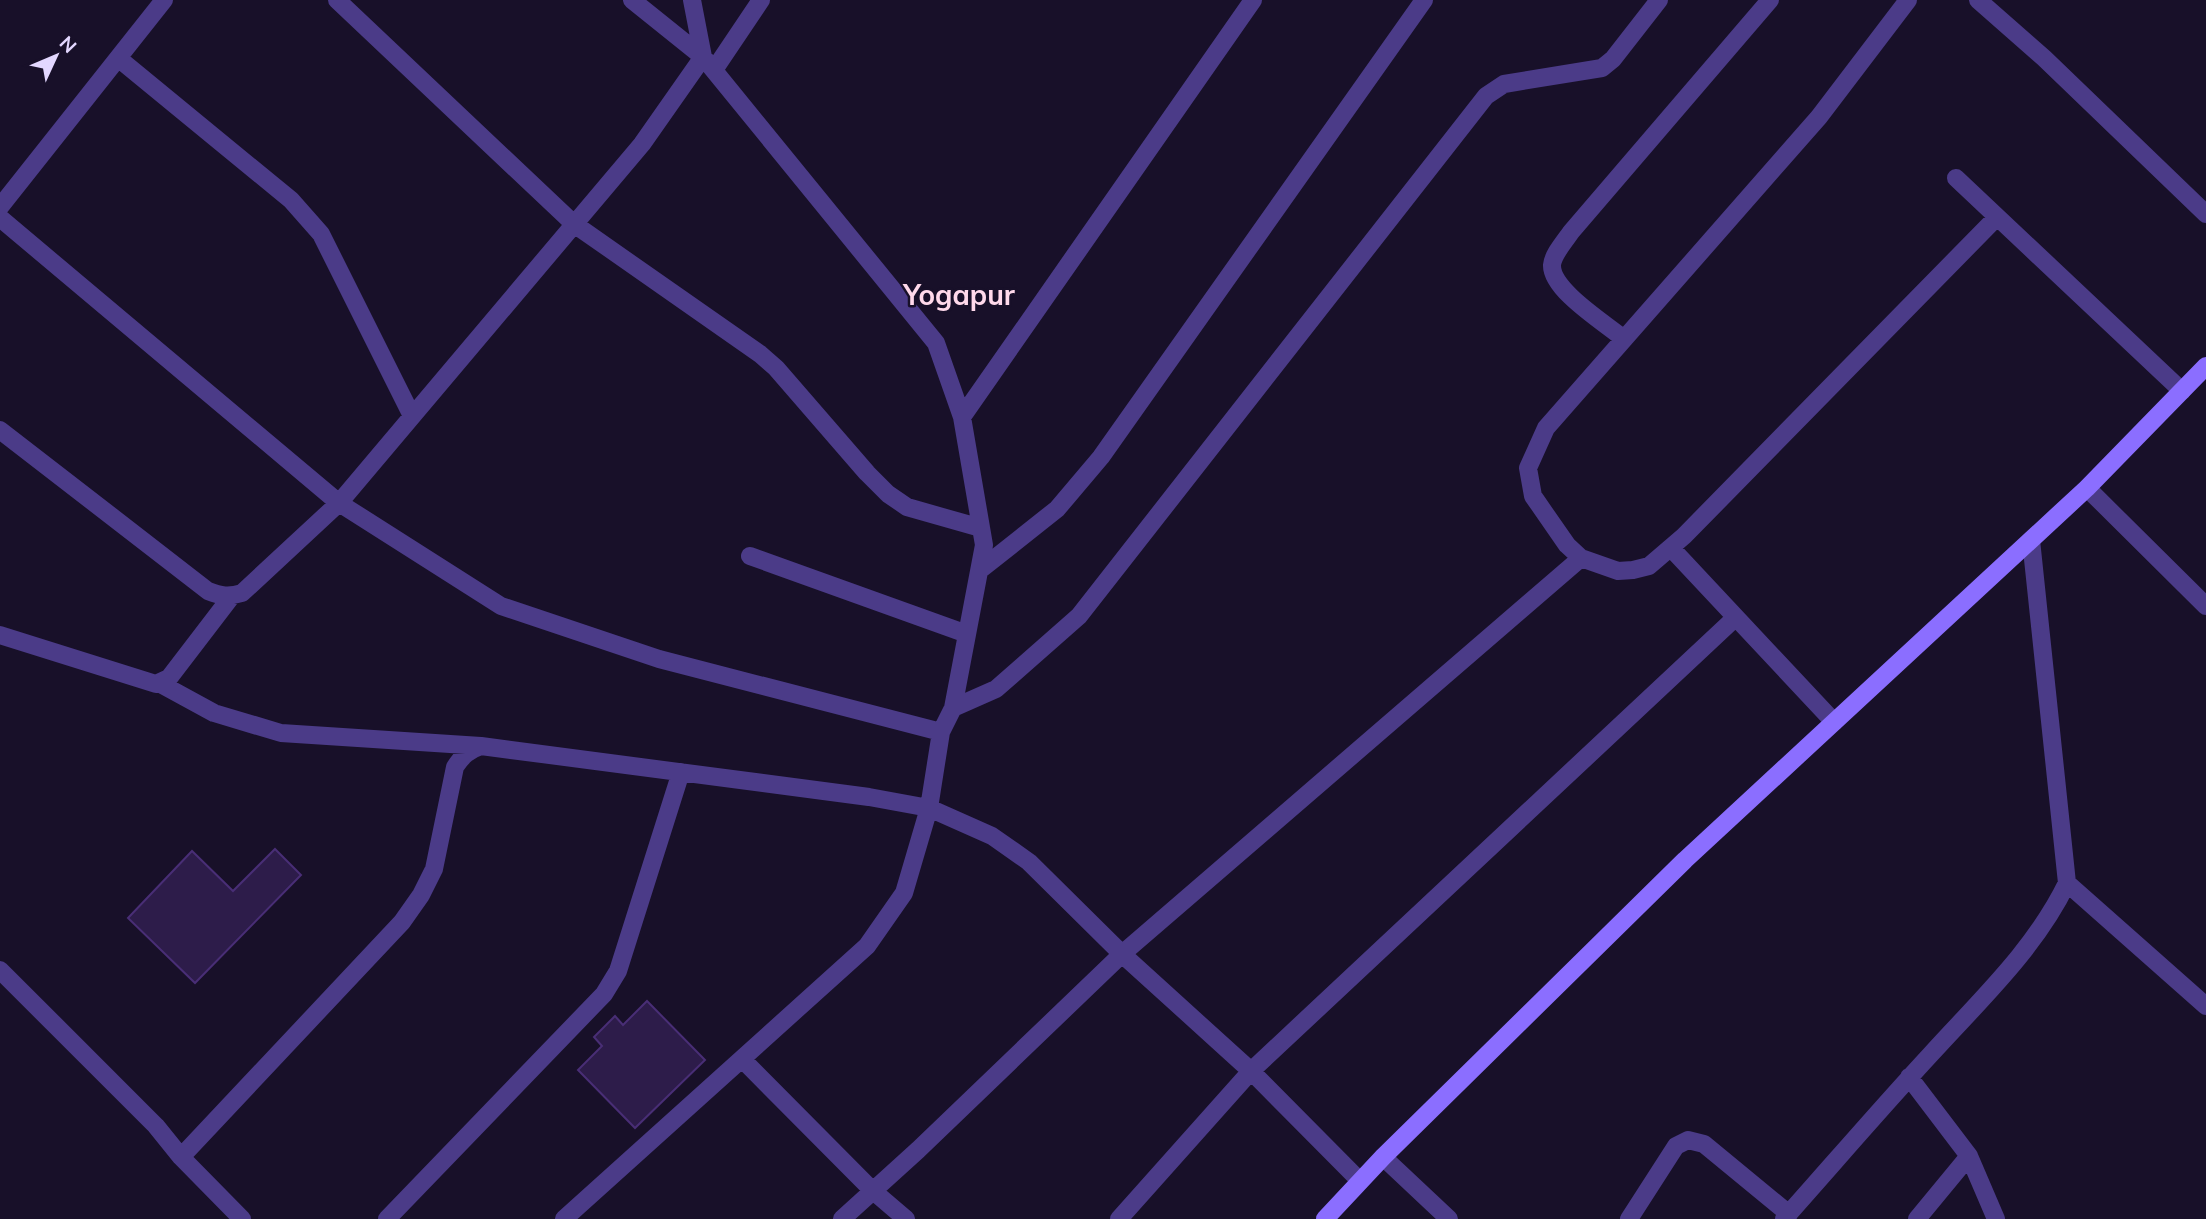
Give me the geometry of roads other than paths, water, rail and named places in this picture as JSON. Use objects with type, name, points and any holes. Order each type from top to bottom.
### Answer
[{"type":"street","points":[[0,207],[164,0]]},
{"type":"street","points":[[337,0],[575,224],[768,361],[888,494],[907,507],[981,528]]},
{"type":"street","points":[[564,1219],[867,946],[904,893],[929,808],[941,732],[953,708],[984,545],[962,417],[936,343],[709,64],[632,0]]},
{"type":"street","points":[[692,0],[709,64]]},
{"type":"street","points":[[0,430],[208,591],[231,597],[242,593],[339,503],[761,0]]},
{"type":"street","points":[[962,417],[1253,0]]},
{"type":"street","points":[[980,570],[1057,509],[1092,467],[1424,0]]},
{"type":"street","points":[[953,708],[996,689],[1079,616],[1486,96],[1504,84],[1602,68],[1613,60],[1659,0]]},
{"type":"street","points":[[1624,339],[1562,288],[1554,276],[1552,262],[1572,232],[1770,0]]},
{"type":"street","points":[[1908,0],[1819,117],[1546,428],[1528,468],[1533,496],[1567,545],[1581,558],[1618,571],[1649,566],[1671,548],[1997,217]]},
{"type":"street","points":[[1978,0],[2044,58],[2206,214]]},
{"type":"street","points":[[118,58],[291,200],[308,218],[321,234],[412,416]]},
{"type":"street","points":[[1956,178],[2182,391]]},
{"type":"street","points":[[0,218],[339,503],[501,606],[659,659],[941,732]]},
{"type":"street","points":[[1325,1219],[1383,1157],[1685,860],[2087,488],[2206,366]]},
{"type":"street","points":[[2087,488],[2206,606]]},
{"type":"street","points":[[1629,1219],[1676,1146],[1688,1139],[1704,1144],[1786,1217],[1909,1077],[2030,946],[2054,909],[2067,883],[2031,540]]},
{"type":"street","points":[[1671,548],[1834,722]]},
{"type":"street","points":[[750,556],[967,634]]},
{"type":"street","points":[[842,1219],[918,1150],[1122,954],[1581,558]]},
{"type":"street","points":[[159,683],[169,678],[231,597]]},
{"type":"street","points":[[1119,1219],[1251,1071],[1735,618]]},
{"type":"street","points":[[0,635],[159,683],[214,713],[281,733],[481,746],[869,797],[929,808],[992,836],[1029,862],[1122,954],[1251,1071],[1360,1181]]},
{"type":"street","points":[[181,1157],[402,922],[421,895],[434,869],[454,766],[461,757],[481,746]]},
{"type":"street","points":[[387,1219],[604,994],[618,971],[681,772]]},
{"type":"street","points":[[2067,883],[2206,1006]]},
{"type":"street","points":[[0,970],[156,1126],[181,1157],[242,1219]]},
{"type":"street","points":[[742,1059],[872,1190],[906,1219]]},
{"type":"street","points":[[1909,1077],[1969,1156],[1996,1219]]},
{"type":"street","points":[[1917,1219],[1969,1156]]},
{"type":"street","points":[[1383,1157],[1449,1219]]},
{"type":"district","name":"Yogapur","points":[[959,294]]}]
